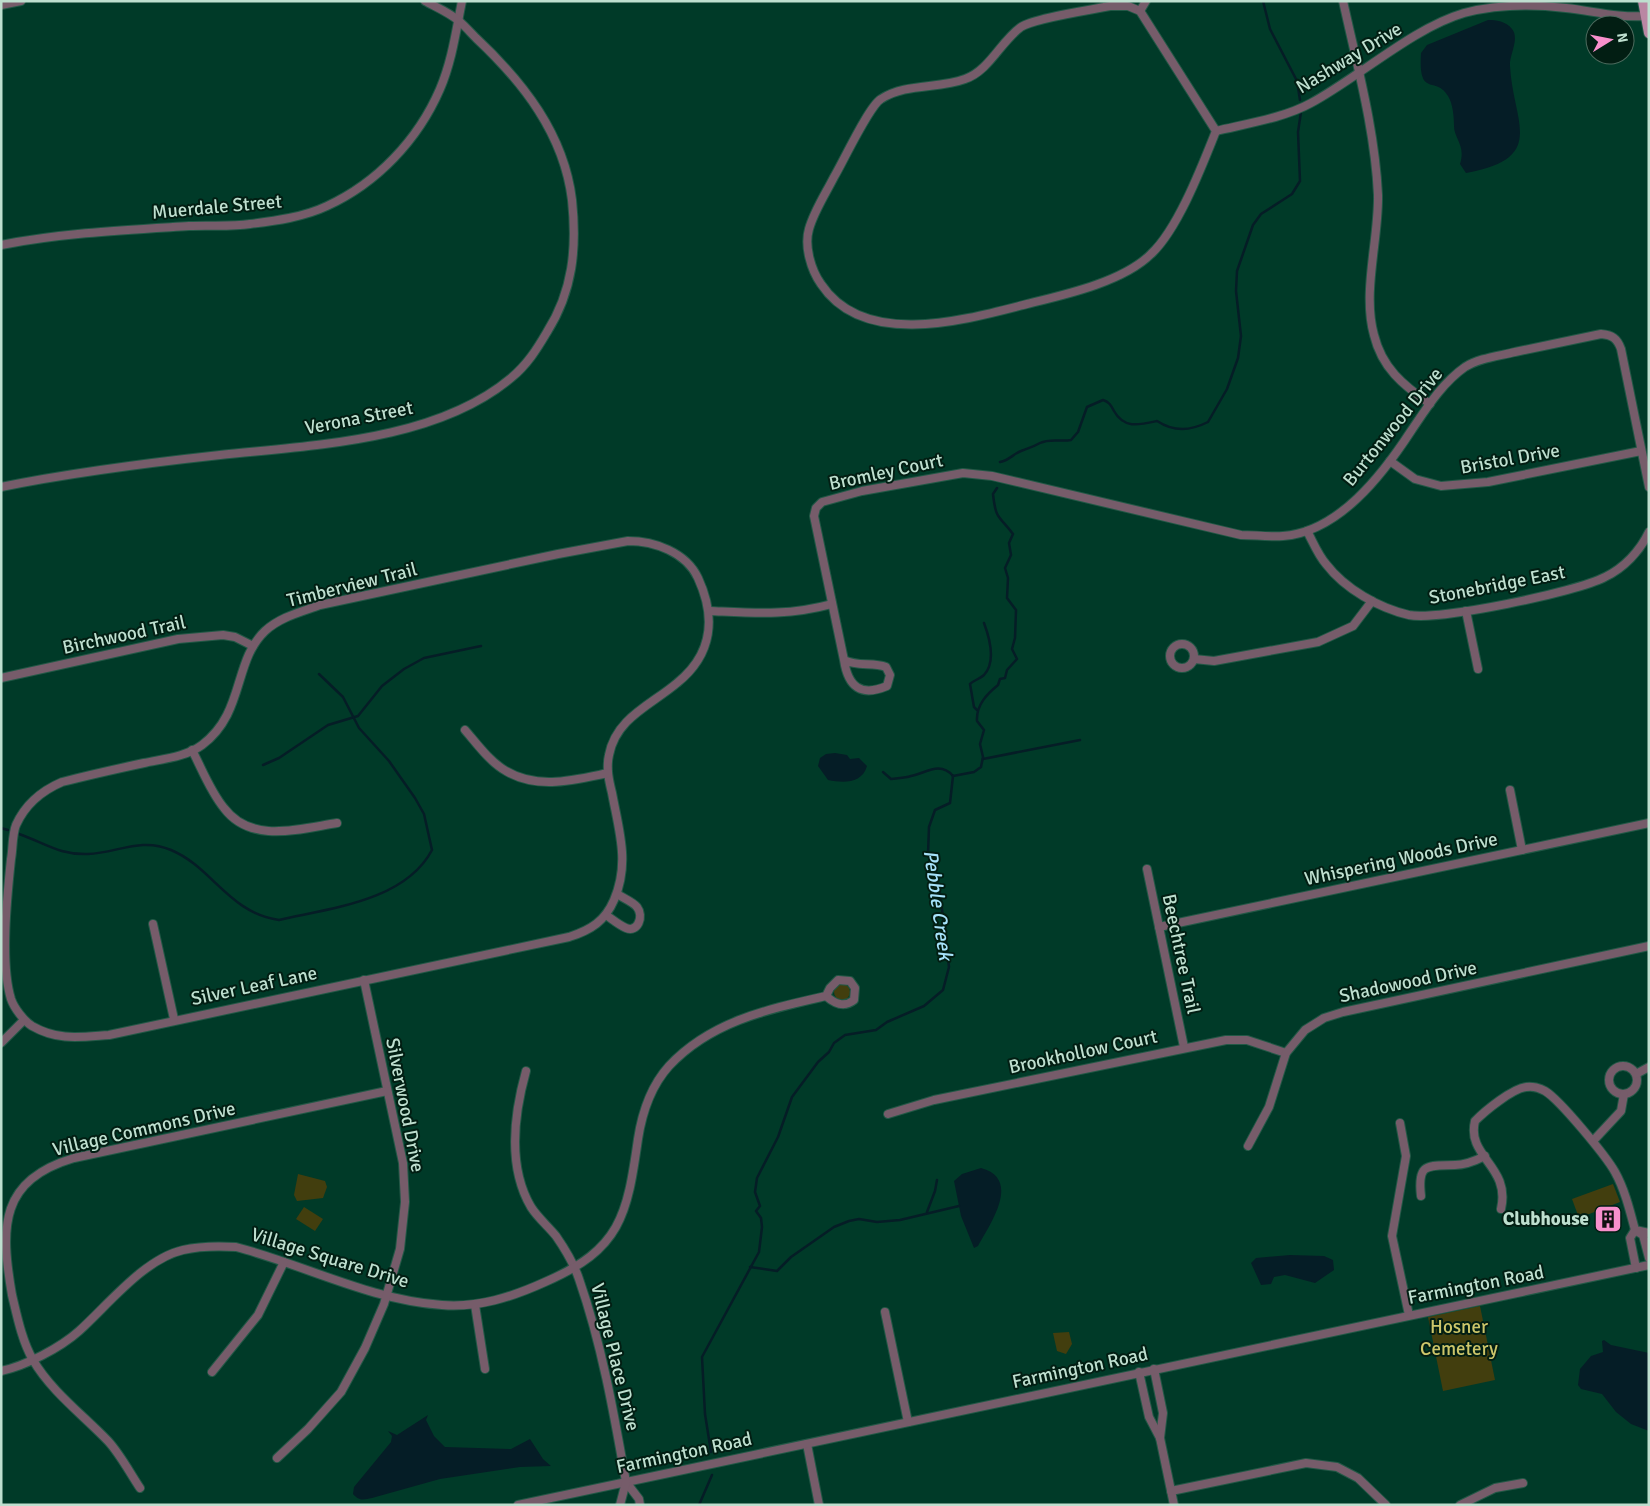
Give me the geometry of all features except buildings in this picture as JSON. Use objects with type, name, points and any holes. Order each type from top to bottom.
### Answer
[{"type":"main road","points":[[1645,10],[1648,30]]},
{"type":"street","points":[[1,5],[21,1]]},
{"type":"street","name":"Verona Street","points":[[1,487],[109,468],[317,445],[391,432],[472,404],[511,378],[534,355],[559,313],[573,264],[575,224],[571,192],[560,153],[543,118],[522,85],[458,20],[425,1]]},
{"type":"street","name":"Muerdale Street","points":[[1,245],[85,233],[247,225],[283,219],[326,207],[362,187],[402,150],[425,118],[440,89],[450,57],[462,1]]},
{"type":"street","points":[[1140,11],[1146,1]]},
{"type":"street","points":[[1343,1],[1375,156],[1378,197],[1370,292],[1373,334],[1382,356],[1401,383],[1430,404]]},
{"type":"street","name":"Nashway Drive","points":[[1216,131],[1265,119],[1309,105],[1433,25],[1464,13],[1520,4],[1629,17],[1645,10]]},
{"type":"street","points":[[1110,6],[1128,6],[1140,11],[1216,131],[1176,219],[1151,255],[1123,273],[1087,289],[977,316],[924,324],[900,324],[876,320],[846,311],[829,297],[815,276],[809,254],[808,231],[858,131],[879,99],[901,90],[965,79],[978,72],[1008,37],[1024,25],[1110,6]]},
{"type":"street","name":"Burtonwood Drive","points":[[1000,478],[1241,535],[1283,536],[1307,531],[1322,525],[1353,502],[1390,461],[1450,379],[1472,364],[1485,359],[1601,334],[1610,335],[1618,340],[1641,450]]},
{"type":"street","points":[[1641,450],[1649,487]]},
{"type":"street","name":"Bristol Drive","points":[[1390,461],[1415,479],[1441,486],[1488,482],[1641,450]]},
{"type":"street","name":"Bromley Court","points":[[844,660],[864,666],[876,664],[886,668],[890,675],[887,686],[870,691],[856,687],[848,676],[844,660],[832,604],[814,516],[819,504],[862,491],[963,473],[1000,478]]},
{"type":"street","name":"Stonebridge East","points":[[1307,531],[1326,564],[1345,583],[1372,601],[1410,615],[1430,617],[1568,589],[1605,578],[1630,560],[1649,533]]},
{"type":"street","name":"Timberview Trail","points":[[4,902],[16,827],[28,804],[47,789],[62,782],[181,755],[212,737],[230,713],[253,646],[265,630],[282,619],[320,605],[577,550],[628,541],[660,546],[686,562],[696,573],[710,611]]},
{"type":"street","points":[[1640,546],[1649,549]]},
{"type":"street","points":[[1194,659],[1214,661],[1318,642],[1353,626],[1372,601]]},
{"type":"street","points":[[710,611],[776,614],[804,612],[832,604]]},
{"type":"street","name":"Silver Leaf Lane","points":[[24,1020],[31,1026],[58,1038],[109,1035],[570,936],[598,925],[606,915],[617,894],[624,858],[608,773],[608,756],[614,740],[630,717],[678,683],[699,656],[707,641],[710,611]]},
{"type":"street","points":[[1466,611],[1478,669]]},
{"type":"street","name":"Birchwood Trail","points":[[1,678],[178,639],[224,635],[253,646]]},
{"type":"street","points":[[465,730],[489,757],[506,771],[534,783],[565,781],[608,773]]},
{"type":"street","points":[[192,750],[224,810],[248,827],[266,832],[292,831],[337,823]]},
{"type":"street","points":[[1510,790],[1522,850]]},
{"type":"street","name":"Whispering Woods Drive","points":[[1159,927],[1649,823]]},
{"type":"street","name":"Beechtree Trail","points":[[1147,869],[1184,1046]]},
{"type":"street","points":[[606,915],[627,929],[633,928],[640,922],[636,906],[617,894]]},
{"type":"street","points":[[1,1044],[24,1020],[12,1000],[6,967],[4,902]]},
{"type":"street","points":[[153,924],[174,1020]]},
{"type":"street","name":"Shadowood Drive","points":[[1248,1146],[1269,1107],[1286,1053],[1305,1030],[1333,1014],[1649,946]]},
{"type":"street","name":"Silverwood Drive","points":[[277,1458],[308,1429],[341,1392],[365,1348],[387,1296],[400,1249],[405,1202],[403,1163],[364,980]]},
{"type":"street","name":"Village Square Drive","points":[[1,1371],[14,1368],[32,1359],[77,1333],[146,1269],[182,1250],[216,1246],[236,1247],[387,1296],[442,1305],[475,1305],[522,1292],[576,1269],[597,1253],[623,1217],[632,1180],[644,1111],[659,1079],[668,1067],[697,1042],[734,1020],[826,996]]},
{"type":"street","name":"Brookhollow Court","points":[[888,1114],[934,1100],[1184,1046],[1236,1039],[1259,1043],[1286,1053]]},
{"type":"street","points":[[1624,1094],[1612,1088],[1610,1075],[1616,1068],[1624,1066],[1636,1074]]},
{"type":"street","points":[[1636,1074],[1649,1067]]},
{"type":"street","name":"Village Place Drive","points":[[526,1071],[517,1101],[515,1141],[516,1158],[522,1186],[532,1208],[556,1237],[576,1269],[592,1316],[626,1482]]},
{"type":"street","points":[[1593,1141],[1621,1111],[1624,1094],[1635,1087],[1636,1074]]},
{"type":"street","points":[[1502,1209],[1505,1196],[1502,1184],[1474,1138],[1475,1120],[1513,1092],[1526,1087],[1546,1092],[1593,1141],[1615,1172],[1625,1194],[1635,1230],[1644,1236],[1649,1258]]},
{"type":"street","name":"Village Commons Drive","points":[[140,1488],[109,1443],[64,1399],[32,1359],[17,1319],[6,1273],[2,1238],[5,1217],[15,1194],[26,1180],[41,1170],[74,1158],[387,1091]]},
{"type":"street","points":[[1400,1123],[1406,1156],[1392,1236],[1408,1315]]},
{"type":"street","points":[[1421,1196],[1420,1178],[1432,1164],[1466,1164],[1484,1156]]},
{"type":"street","points":[[1635,1230],[1649,1233]]},
{"type":"street","points":[[1635,1230],[1630,1238],[1636,1268]]},
{"type":"street","points":[[212,1372],[258,1315],[284,1262]]},
{"type":"street","name":"Farmington Road","points":[[518,1505],[1649,1265]]},
{"type":"street","points":[[475,1305],[485,1369]]},
{"type":"street","points":[[885,1312],[908,1422]]},
{"type":"street","points":[[1154,1369],[1163,1413],[1160,1438]]},
{"type":"street","points":[[1139,1372],[1150,1417],[1160,1438],[1174,1505]]},
{"type":"street","points":[[807,1444],[819,1505]]},
{"type":"street","points":[[1171,1491],[1306,1463],[1337,1467],[1358,1478],[1386,1505]]},
{"type":"street","points":[[619,1504],[626,1482]]},
{"type":"street","points":[[626,1482],[639,1499],[640,1505]]},
{"type":"street","points":[[1460,1505],[1495,1488],[1523,1483]]},
{"type":"green space","points":[[842,984],[848,986],[850,992],[848,998],[842,1000],[836,998],[834,992],[836,986]]},
{"type":"green space","points":[[298,1174],[325,1181],[327,1187],[323,1198],[297,1201],[294,1195]]},
{"type":"green space","points":[[1613,1184],[1620,1202],[1579,1218],[1572,1199]]},
{"type":"green space","points":[[304,1207],[323,1219],[315,1231],[296,1219]]},
{"type":"green space","name":"Hosner Cemetery","points":[[1480,1306],[1495,1380],[1443,1391],[1428,1317]]},
{"type":"green space","points":[[1069,1332],[1072,1344],[1066,1354],[1057,1351],[1053,1333]]},
{"type":"water","points":[[1488,20],[1498,21],[1510,26],[1514,33],[1515,42],[1510,66],[1520,135],[1517,148],[1508,158],[1492,166],[1466,173],[1460,164],[1462,152],[1455,131],[1451,103],[1443,90],[1429,84],[1422,76],[1421,53],[1427,45]]},
{"type":"water","points":[[826,754],[847,755],[850,759],[859,758],[867,766],[865,772],[851,781],[828,780],[818,766],[820,758]]},
{"type":"water","points":[[981,1168],[993,1174],[1000,1182],[1001,1192],[995,1215],[978,1246],[974,1248],[961,1216],[954,1181],[962,1174]]},
{"type":"water","points":[[1290,1255],[1324,1256],[1333,1260],[1334,1270],[1315,1283],[1285,1275],[1274,1277],[1271,1284],[1261,1285],[1251,1263],[1256,1258]]},
{"type":"water","points":[[1604,1340],[1611,1345],[1649,1353],[1649,1431],[1631,1424],[1616,1412],[1602,1394],[1581,1389],[1578,1385],[1580,1369],[1591,1356],[1603,1352],[1602,1341]]},
{"type":"water","points":[[428,1415],[426,1420],[434,1436],[445,1447],[511,1449],[530,1439],[543,1459],[551,1466],[520,1467],[440,1479],[366,1499],[359,1499],[355,1496],[353,1494],[354,1487],[391,1442],[392,1436],[388,1431],[397,1435]]},
{"type":"waterway","name":"Pebble Creek","points":[[1263,1],[1270,29],[1297,81],[1300,100]]},
{"type":"waterway","name":"Pebble Creek","points":[[1000,462],[1018,452],[1044,442],[1071,440],[1078,432],[1087,407],[1103,400],[1110,404],[1122,421],[1127,423],[1144,424],[1157,421],[1176,429],[1188,429],[1208,422],[1227,389],[1238,358],[1241,336],[1236,291],[1237,271],[1253,225],[1261,214],[1292,194],[1300,181],[1298,132],[1301,112]]},
{"type":"waterway","name":"Pebble Creek","points":[[953,776],[974,772],[981,767],[983,757],[980,744],[984,730],[977,721],[978,710],[983,700],[998,685],[1000,679],[1005,678],[1007,670],[1017,659],[1012,649],[1015,638],[1016,610],[1007,598],[1008,578],[1005,568],[1011,555],[1009,543],[1013,534],[997,514],[993,494],[997,488]]},
{"type":"waterway","points":[[977,710],[974,707],[970,684],[988,670],[991,657],[990,643],[984,623]]},
{"type":"waterway","points":[[263,765],[279,758],[328,725],[358,716],[382,686],[404,669],[424,658],[481,646]]},
{"type":"waterway","points":[[19,834],[52,848],[78,854],[99,853],[139,845],[160,846],[171,850],[198,867],[247,908],[262,916],[279,920],[365,900],[404,881],[420,867],[432,850],[424,814],[389,761],[359,728],[343,697],[319,674]]},
{"type":"waterway","points":[[983,759],[1080,740]]},
{"type":"waterway","points":[[883,772],[891,779],[909,777],[933,769],[943,769],[953,776]]},
{"type":"waterway","name":"Pebble Creek","points":[[711,1452],[705,1414],[702,1357],[759,1252],[762,1227],[761,1218],[756,1211],[760,1206],[755,1192],[757,1178],[778,1137],[792,1097],[818,1062],[829,1052],[834,1043],[845,1035],[876,1030],[887,1022],[924,1006],[943,990],[949,967],[940,893],[928,854],[929,827],[935,810],[950,803],[953,776]]},
{"type":"waterway","points":[[1,828],[8,830]]},
{"type":"waterway","points":[[927,1212],[937,1180]]},
{"type":"waterway","points":[[750,1267],[777,1271],[791,1257],[834,1227],[849,1221],[859,1219],[877,1222],[900,1220],[959,1206]]},
{"type":"waterway","points":[[1649,1290],[1649,1299]]},
{"type":"waterway","name":"Pebble Creek","points":[[699,1505],[712,1475]]},
{"type":"place","name":"Clubhouse","points":[[1608,1219]]}]
